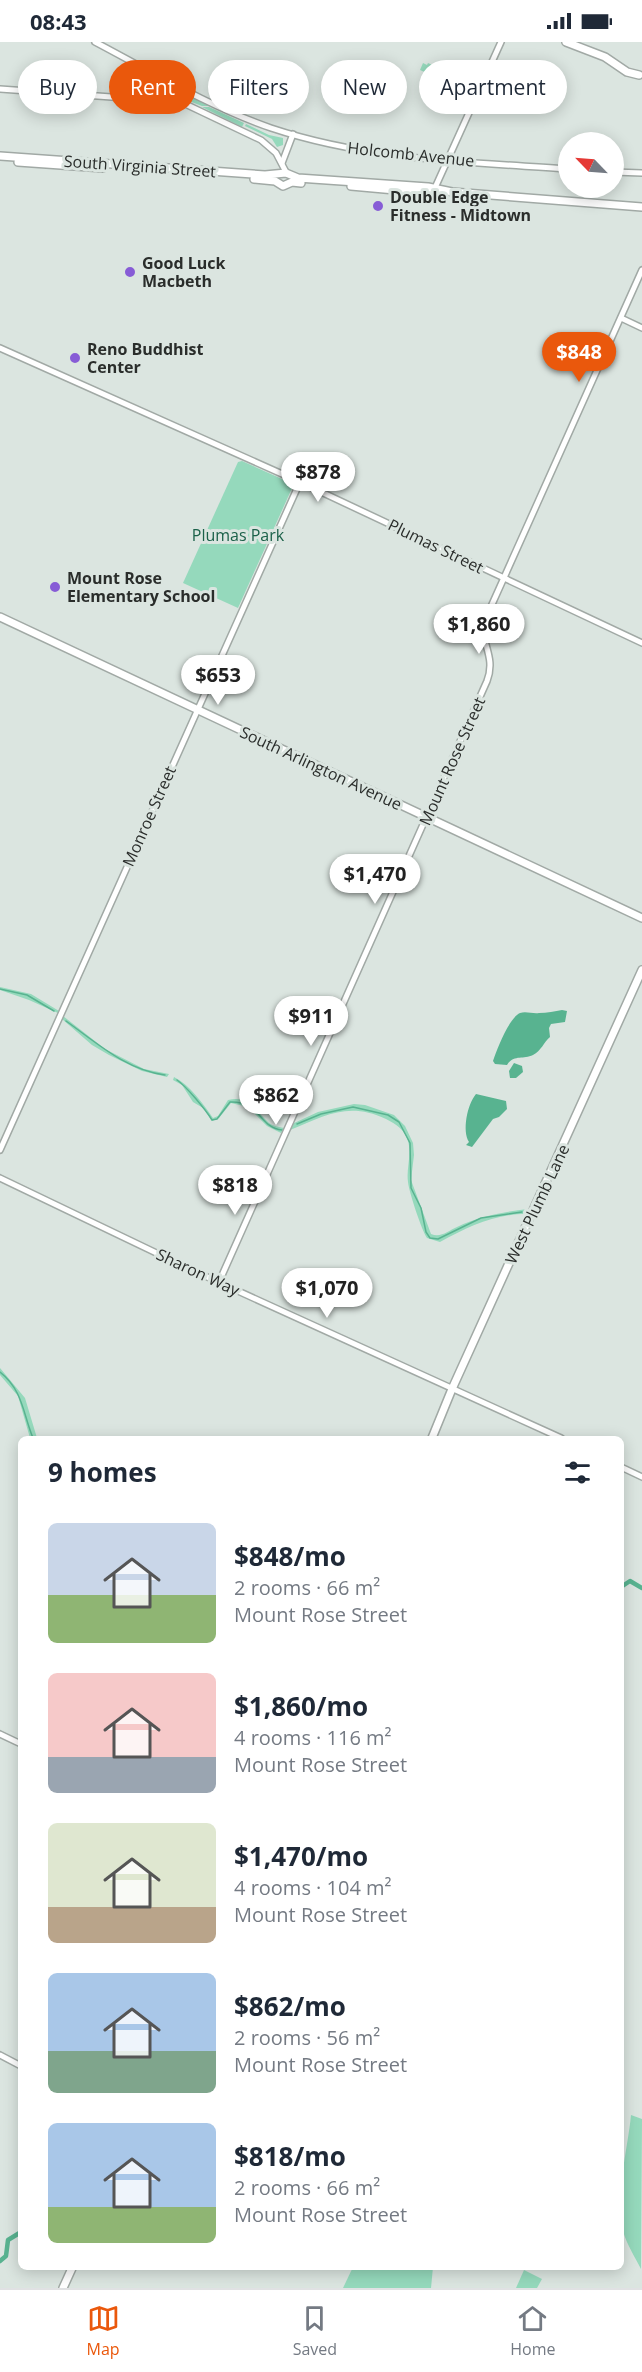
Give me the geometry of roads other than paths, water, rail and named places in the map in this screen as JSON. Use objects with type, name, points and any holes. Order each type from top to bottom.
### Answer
[{"type":"main road","points":[[566,42],[605,57],[608,61],[641,76]]},
{"type":"main road","name":"South Virginia Street","points":[[0,158],[428,187],[434,190],[642,207]]},
{"type":"main road","name":"South Virginia Street","points":[[0,158],[30,163],[70,163],[72,161],[279,183],[278,178],[287,177]]},
{"type":"main road","name":"South Arlington Avenue","points":[[0,617],[642,918]]},
{"type":"main road","name":"West Plumb Lane","points":[[433,1436],[642,970]]},
{"type":"main road","points":[[63,2288],[71,2270]]},
{"type":"street","name":"Holcomb Avenue","points":[[95,42],[240,116],[293,134],[368,152],[558,168]]},
{"type":"street","points":[[434,190],[501,42]]},
{"type":"street","points":[[0,89],[181,102],[257,138],[272,150],[282,164],[287,177]]},
{"type":"street","points":[[282,164],[293,134]]},
{"type":"street","points":[[272,150],[281,151],[286,148]]},
{"type":"street","points":[[624,173],[642,174]]},
{"type":"street","name":"Mount Rose Street","points":[[219,1282],[489,676],[491,656],[483,627],[642,270]]},
{"type":"street","points":[[621,318],[642,328]]},
{"type":"street","name":"Plumas Street","points":[[0,348],[300,482],[642,643]]},
{"type":"street","name":"Monroe Street","points":[[0,1150],[300,482]]},
{"type":"street","name":"Sharon Way","points":[[0,1178],[219,1282],[557,1436]]},
{"type":"street","points":[[624,1468],[642,1477]]},
{"type":"street","points":[[0,1734],[18,1742]]},
{"type":"street","points":[[0,2055],[18,2064]]},
{"type":"waterway","points":[[0,989],[27,995],[54,1011]]},
{"type":"waterway","points":[[66,1021],[125,1062],[137,1068],[165,1075]]},
{"type":"waterway","points":[[177,1080],[196,1098],[212,1120],[217,1119],[230,1102],[240,1103],[254,1110],[269,1125],[282,1130]]},
{"type":"waterway","points":[[297,1124],[321,1114],[353,1107],[388,1115],[399,1122],[410,1143],[411,1188],[421,1208],[426,1232],[430,1238],[438,1239],[481,1218],[522,1212]]},
{"type":"waterway","points":[[0,1372],[18,1394],[32,1436]]},
{"type":"waterway","points":[[624,1585],[630,1581],[642,1588]]},
{"type":"waterway","points":[[0,2261],[6,2256],[8,2240],[18,2234]]},
{"type":"place","name":"Double Edge Fitness - Midtown","points":[[378,206]]},
{"type":"place","name":"Good Luck Macbeth","points":[[130,272]]},
{"type":"place","name":"Reno Buddhist Center","points":[[75,358]]},
{"type":"place","name":"Mount Rose Elementary School","points":[[55,587]]},
{"type":"park label","name":"Plumas Park","points":[[238,535]]}]
